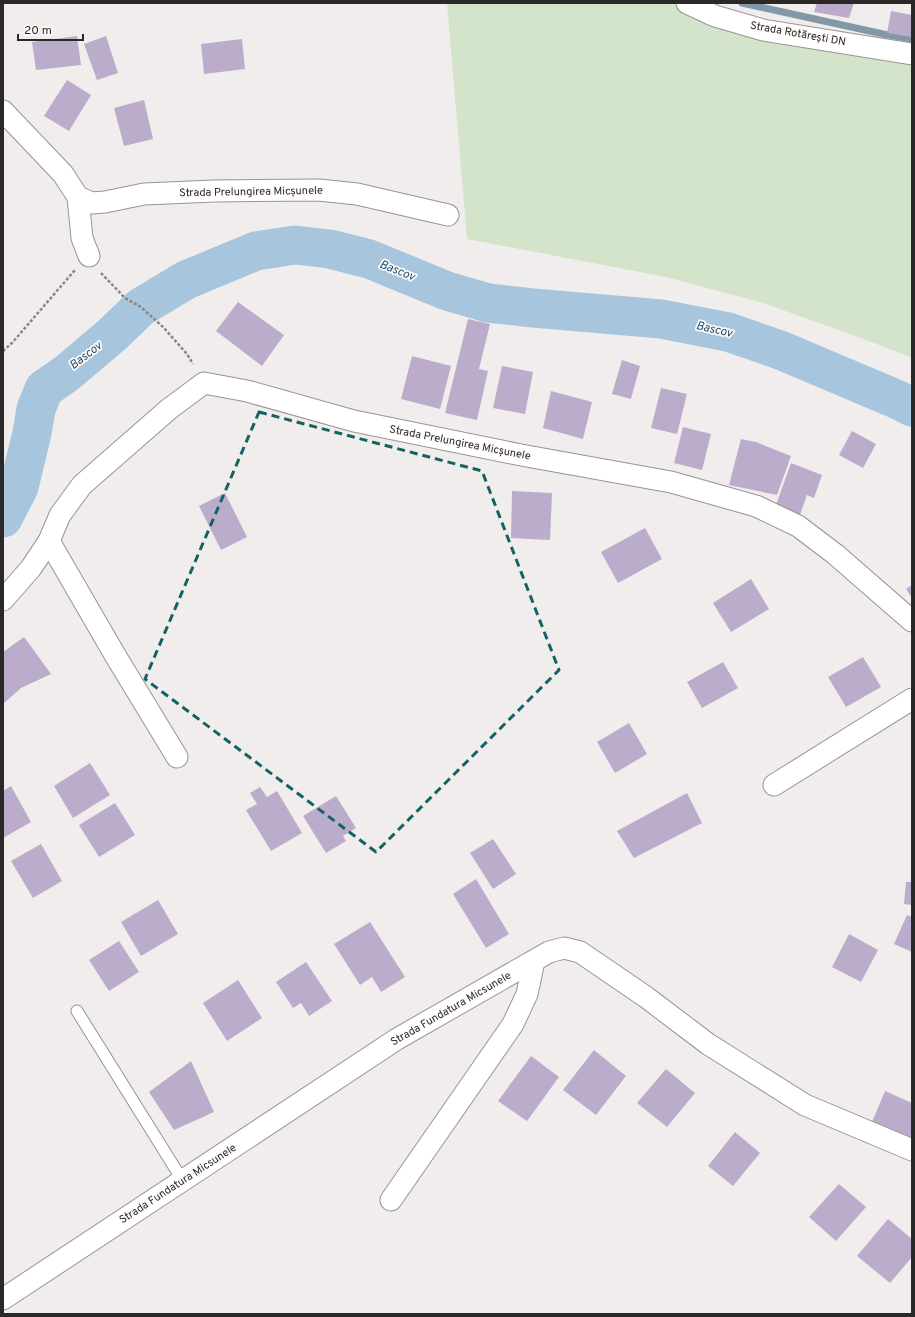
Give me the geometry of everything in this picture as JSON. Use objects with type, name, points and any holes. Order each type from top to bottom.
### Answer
[{"type":"street","name":"Strada Rotărești DN","points":[[687,3],[714,16],[763,30],[912,54]]},
{"type":"street","points":[[3,111],[63,174],[78,197],[82,238],[88,254]]},
{"type":"street","name":"Strada Prelungirea Micșunele","points":[[78,197],[92,203],[105,202],[144,194],[214,191],[319,190],[357,194],[448,215]]},
{"type":"street","points":[[3,600],[31,568],[49,541],[60,515],[82,485],[169,409],[204,383]]},
{"type":"street","name":"Strada Prelungirea Micșunele","points":[[204,383],[247,391],[354,421],[528,457],[671,482],[756,506],[798,526],[835,554],[912,621]]},
{"type":"street","points":[[49,541],[115,655],[177,757]]},
{"type":"street","points":[[774,785],[912,699]]},
{"type":"street","name":"Strada Fundatura Micsunele","points":[[3,1299],[397,1039],[548,952],[564,948],[580,952],[646,997],[708,1044],[805,1105],[912,1150]]},
{"type":"street","points":[[391,1200],[513,1024],[527,994],[534,961]]},
{"type":"lane","points":[[77,1011],[183,1181]]},
{"type":"path","points":[[3,351],[12,343],[88,254],[104,276],[125,298],[141,307],[163,327],[187,354],[204,383]]},
{"type":"highlighted area","points":[[259,412],[482,471],[559,670],[376,852],[145,679]]},
{"type":"green space","points":[[447,3],[674,3],[707,22],[912,60],[912,358],[864,339],[763,303],[666,277],[467,239]]},
{"type":"building","points":[[817,3],[854,3],[849,18],[814,12]]},
{"type":"building","points":[[891,11],[912,15],[912,37],[887,33]]},
{"type":"building","points":[[77,36],[81,65],[36,70],[32,42]]},
{"type":"building","points":[[106,36],[118,73],[97,80],[84,44]]},
{"type":"building","points":[[242,39],[245,69],[204,74],[201,44]]},
{"type":"building","points":[[67,80],[91,95],[69,131],[44,116]]},
{"type":"building","points":[[144,100],[153,139],[124,146],[114,108]]},
{"type":"building","points":[[238,302],[284,335],[262,366],[216,331]]},
{"type":"building","points":[[468,319],[490,324],[479,369],[488,371],[477,420],[445,413]]},
{"type":"building","points":[[412,356],[451,366],[440,409],[401,399]]},
{"type":"building","points":[[622,360],[640,366],[631,399],[612,394]]},
{"type":"building","points":[[502,366],[533,372],[525,414],[493,408]]},
{"type":"building","points":[[661,388],[687,394],[677,434],[651,428]]},
{"type":"building","points":[[551,391],[592,402],[583,439],[543,428]]},
{"type":"building","points":[[683,427],[711,434],[702,470],[674,463]]},
{"type":"building","points":[[852,431],[876,444],[863,468],[839,455]]},
{"type":"building","points":[[741,439],[756,442],[791,456],[777,495],[729,485]]},
{"type":"building","points":[[791,463],[822,475],[814,498],[807,495],[800,515],[776,505]]},
{"type":"building","points":[[512,491],[552,493],[550,540],[511,538]]},
{"type":"building","points":[[225,493],[247,537],[221,550],[199,506]]},
{"type":"building","points":[[645,528],[662,559],[618,583],[601,552]]},
{"type":"building","points":[[751,579],[769,609],[731,632],[713,603]]},
{"type":"building","points":[[912,585],[912,598],[906,589]]},
{"type":"building","points":[[24,637],[51,674],[21,688],[3,704],[3,652]]},
{"type":"building","points":[[863,657],[881,687],[846,707],[828,677]]},
{"type":"building","points":[[723,662],[738,688],[702,708],[687,682]]},
{"type":"building","points":[[629,723],[647,754],[615,773],[597,742]]},
{"type":"building","points":[[90,763],[110,795],[73,818],[54,786]]},
{"type":"building","points":[[11,786],[31,822],[3,838],[3,791]]},
{"type":"building","points":[[260,787],[267,797],[277,791],[302,833],[271,851],[246,810],[257,804],[250,793]]},
{"type":"building","points":[[687,793],[702,823],[634,858],[617,831]]},
{"type":"building","points":[[336,796],[356,828],[343,836],[346,841],[326,853],[303,816]]},
{"type":"building","points":[[115,803],[135,835],[99,857],[79,825]]},
{"type":"building","points":[[493,839],[516,874],[493,889],[470,853]]},
{"type":"building","points":[[41,844],[62,881],[33,898],[11,861]]},
{"type":"building","points":[[476,879],[509,934],[486,948],[453,894]]},
{"type":"building","points":[[906,882],[912,882],[912,905],[904,904]]},
{"type":"building","points":[[158,900],[178,934],[141,956],[121,922]]},
{"type":"building","points":[[907,915],[912,917],[912,952],[894,944]]},
{"type":"building","points":[[370,922],[405,977],[381,992],[372,977],[360,985],[334,944]]},
{"type":"building","points":[[849,934],[878,950],[861,982],[832,967]]},
{"type":"building","points":[[119,941],[139,972],[109,991],[89,960]]},
{"type":"building","points":[[306,962],[332,1001],[309,1016],[301,1003],[293,1008],[276,982]]},
{"type":"building","points":[[238,980],[262,1018],[227,1041],[203,1003]]},
{"type":"building","points":[[594,1050],[626,1076],[596,1115],[563,1090]]},
{"type":"building","points":[[531,1056],[559,1077],[527,1121],[498,1101]]},
{"type":"building","points":[[191,1061],[214,1112],[174,1130],[149,1092]]},
{"type":"building","points":[[666,1069],[695,1093],[667,1127],[637,1103]]},
{"type":"building","points":[[885,1091],[912,1103],[912,1138],[872,1122]]},
{"type":"building","points":[[735,1132],[760,1153],[733,1186],[708,1166]]},
{"type":"building","points":[[839,1184],[866,1207],[836,1241],[809,1217]]},
{"type":"building","points":[[888,1219],[912,1239],[912,1257],[890,1283],[857,1256]]},
{"type":"waterway","points":[[742,3],[912,39]]},
{"type":"waterway","name":"Bascov","points":[[3,518],[19,487],[32,433],[36,409],[44,389],[67,373],[113,334],[141,307],[186,280],[256,251],[295,245],[330,249],[369,259],[447,291],[488,303],[661,319],[728,332],[780,350],[912,407]]}]
